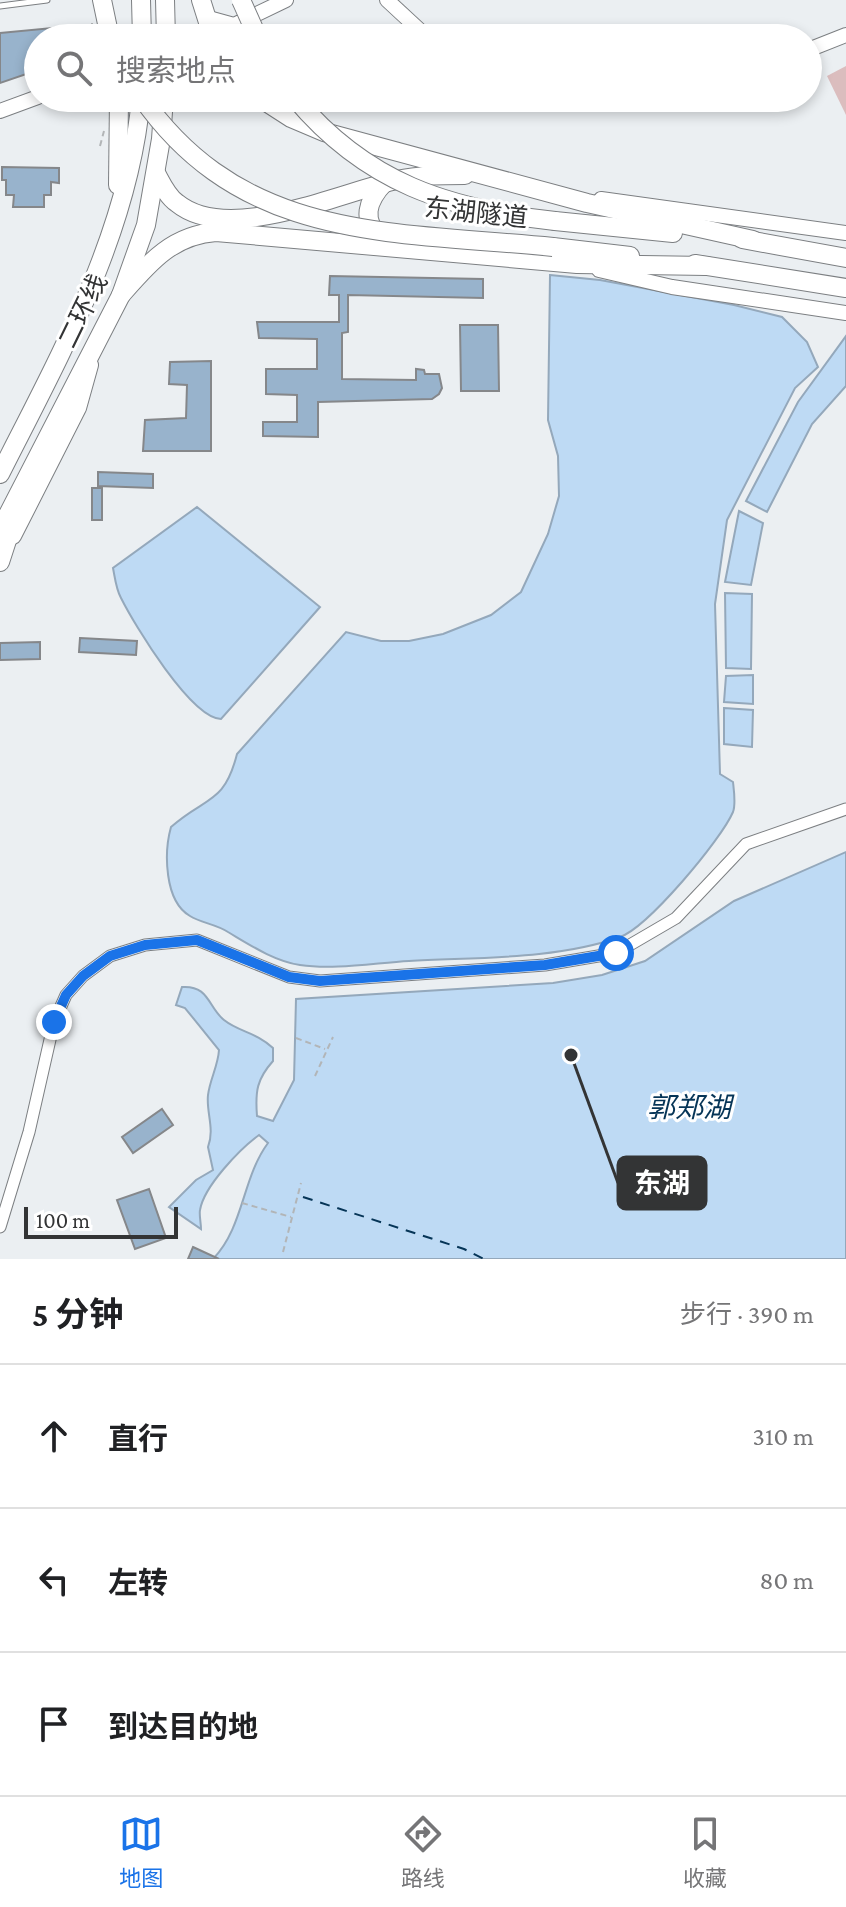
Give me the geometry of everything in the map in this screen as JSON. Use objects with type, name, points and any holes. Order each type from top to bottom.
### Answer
[{"type":"highway","points":[[107,0],[112,24]]},
{"type":"highway","points":[[141,0],[142,24]]},
{"type":"highway","points":[[165,0],[166,24]]},
{"type":"highway","points":[[241,0],[252,24]]},
{"type":"highway","points":[[116,216],[119,112]]},
{"type":"highway","name":"二环线","points":[[0,474],[84,301],[131,167],[140,112]]},
{"type":"highway","name":"东湖隧道","points":[[152,112],[190,154],[239,189],[270,205],[340,224],[707,266],[846,288]]},
{"type":"highway","name":"二环线","points":[[0,530],[121,295],[146,225],[163,112]]},
{"type":"highway","points":[[282,112],[324,132],[534,189],[753,240]]},
{"type":"highway","name":"东湖隧道","points":[[309,112],[344,148],[407,187],[484,212],[753,240],[846,258]]},
{"type":"highway","points":[[156,173],[174,201],[184,208],[226,217],[294,210],[384,183],[418,177],[483,174]]},
{"type":"highway","points":[[384,183],[371,201],[368,217],[376,235],[396,249]]},
{"type":"highway","points":[[121,295],[162,251],[199,233],[577,264],[707,266]]},
{"type":"highway","points":[[0,562],[30,473]]},
{"type":"main road","points":[[0,562],[78,408],[94,350]]},
{"type":"main road","points":[[0,465],[19,437]]},
{"type":"street","points":[[243,24],[286,0]]},
{"type":"street","points":[[387,0],[413,24]]},
{"type":"street","points":[[203,8],[222,24]]},
{"type":"street","points":[[822,44],[846,35]]},
{"type":"street","points":[[0,111],[24,102]]},
{"type":"street","points":[[534,189],[846,233]]},
{"type":"street","points":[[577,264],[672,287],[846,313]]},
{"type":"street","points":[[0,1227],[29,1132],[54,1022],[66,995],[110,956],[145,945],[197,940],[289,977],[320,981],[545,965],[616,953],[676,918],[746,844],[846,809]]},
{"type":"lane","points":[[0,6],[47,0]]},
{"type":"path","points":[[315,1076],[333,1037]]},
{"type":"path","points":[[296,1038],[327,1050]]},
{"type":"path","points":[[283,1252],[301,1183]]},
{"type":"path","points":[[242,1203],[292,1217]]},
{"type":"shaded area","points":[[846,66],[846,115],[827,76]]},
{"type":"water","points":[[550,275],[600,280],[782,317],[807,342],[818,367],[795,388],[727,520],[715,604],[720,774],[733,782],[733,812],[714,842],[665,900],[620,937],[569,950],[516,956],[326,967],[281,960],[181,909],[168,875],[167,849],[171,827],[220,791],[232,771],[237,754],[346,632],[381,641],[409,641],[443,634],[491,615],[521,592],[548,534],[559,496],[558,456],[548,420]]},
{"type":"water","points":[[846,336],[846,386],[812,424],[767,512],[746,501],[798,402]]},
{"type":"water","points":[[197,507],[320,607],[221,719],[209,715],[195,704],[165,669],[121,598],[113,568]]},
{"type":"water","points":[[739,511],[763,523],[751,585],[725,582]]},
{"type":"water","points":[[725,593],[752,594],[751,669],[726,668]]},
{"type":"water","points":[[753,675],[753,704],[724,702],[726,676]]},
{"type":"water","points":[[724,708],[753,710],[752,747],[724,744]]},
{"type":"water","name":"郭郑湖","points":[[846,852],[846,1259],[213,1259],[231,1232],[253,1171],[268,1143],[259,1135],[242,1149],[208,1190],[200,1210],[201,1229],[169,1207],[196,1180],[213,1170],[208,1147],[211,1134],[208,1095],[219,1050],[185,1008],[176,1005],[182,987],[198,989],[224,1020],[273,1048],[273,1061],[260,1080],[256,1099],[257,1116],[273,1121],[294,1080],[296,999],[553,983],[602,975],[645,961],[734,901]]},
{"type":"building","points":[[24,31],[24,75],[0,83],[0,33]]},
{"type":"building","points":[[2,167],[59,168],[59,183],[51,182],[51,195],[44,195],[44,207],[13,207],[14,195],[6,195]]},
{"type":"building","points":[[330,276],[483,279],[483,298],[348,295],[348,332],[342,333],[342,379],[416,380],[416,369],[424,370],[425,374],[439,374],[442,388],[439,394],[432,399],[318,402],[318,437],[263,436],[263,422],[297,422],[297,395],[266,394],[266,369],[317,369],[317,339],[259,338],[257,322],[339,322],[339,295],[329,295]]},
{"type":"building","points":[[460,325],[498,325],[499,391],[461,391]]},
{"type":"building","points":[[211,361],[211,451],[143,451],[145,420],[186,418],[187,385],[169,384],[170,362]]},
{"type":"building","points":[[98,472],[153,474],[153,488],[98,486]]},
{"type":"building","points":[[92,488],[102,488],[102,520],[92,520]]},
{"type":"building","points":[[80,638],[137,641],[136,655],[79,652]]},
{"type":"building","points":[[40,642],[40,659],[0,660],[0,643]]},
{"type":"building","points":[[162,1109],[173,1125],[133,1153],[122,1137]]},
{"type":"building","points":[[149,1189],[166,1238],[135,1249],[117,1200]]},
{"type":"building","points":[[193,1247],[219,1259],[188,1259]]},
{"type":"ferry route","points":[[303,1197],[464,1249],[484,1259]]},
{"type":"place","name":"东湖","points":[[571,1055]]},
{"type":"route","points":[[54,1022],[66,995],[83,976],[110,956],[145,945],[197,940],[289,977],[320,981],[545,965],[616,953]]}]
